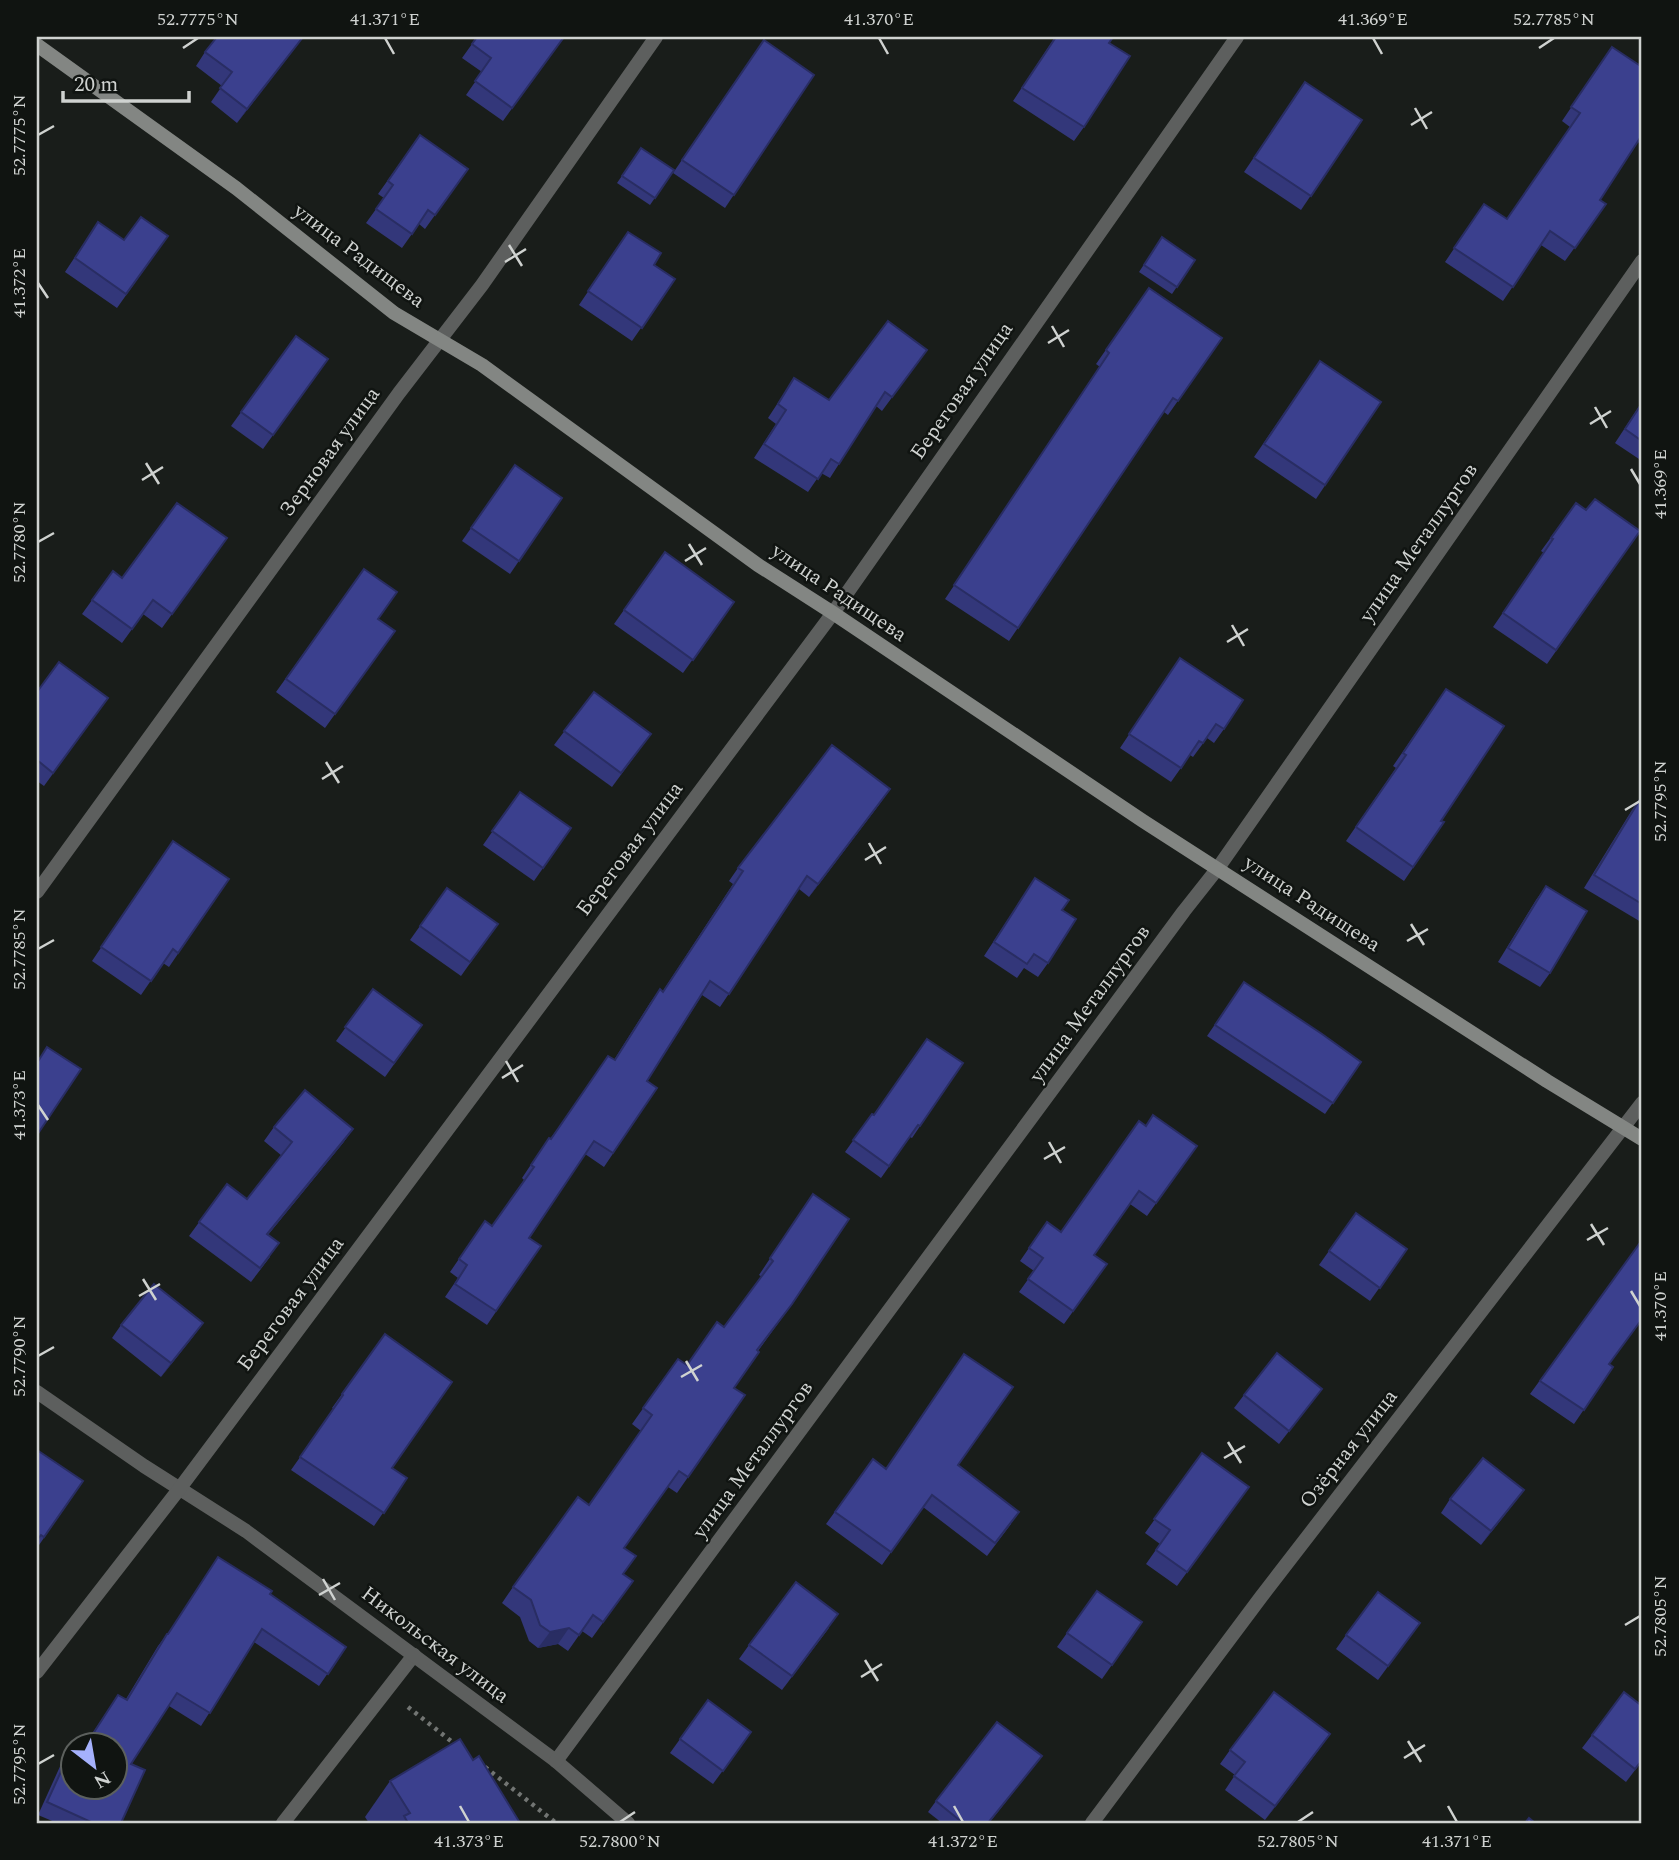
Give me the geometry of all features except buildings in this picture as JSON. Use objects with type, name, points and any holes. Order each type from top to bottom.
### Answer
[{"type":"street","name":"Зерновая улица","points":[[37,892],[367,437],[482,285],[656,37]]},
{"type":"street","name":"Береговая улица","points":[[37,1672],[180,1488],[833,613],[1237,37]]},
{"type":"street","name":"улица Радищева","points":[[37,45],[236,188],[394,313],[482,365],[758,565],[1121,806],[1535,1074],[1642,1139]]},
{"type":"street","name":"улица Металлургов","points":[[556,1760],[1218,868],[1642,261]]},
{"type":"street","name":"Озёрная улица","points":[[1092,1823],[1261,1597],[1642,1102]]},
{"type":"street","name":"Никольская улица","points":[[37,1392],[144,1466],[246,1531],[556,1760],[628,1823]]},
{"type":"street","points":[[284,1823],[414,1655]]},
{"type":"path","points":[[387,1690],[461,1748]]},
{"type":"path","points":[[482,1765],[556,1823]]}]
